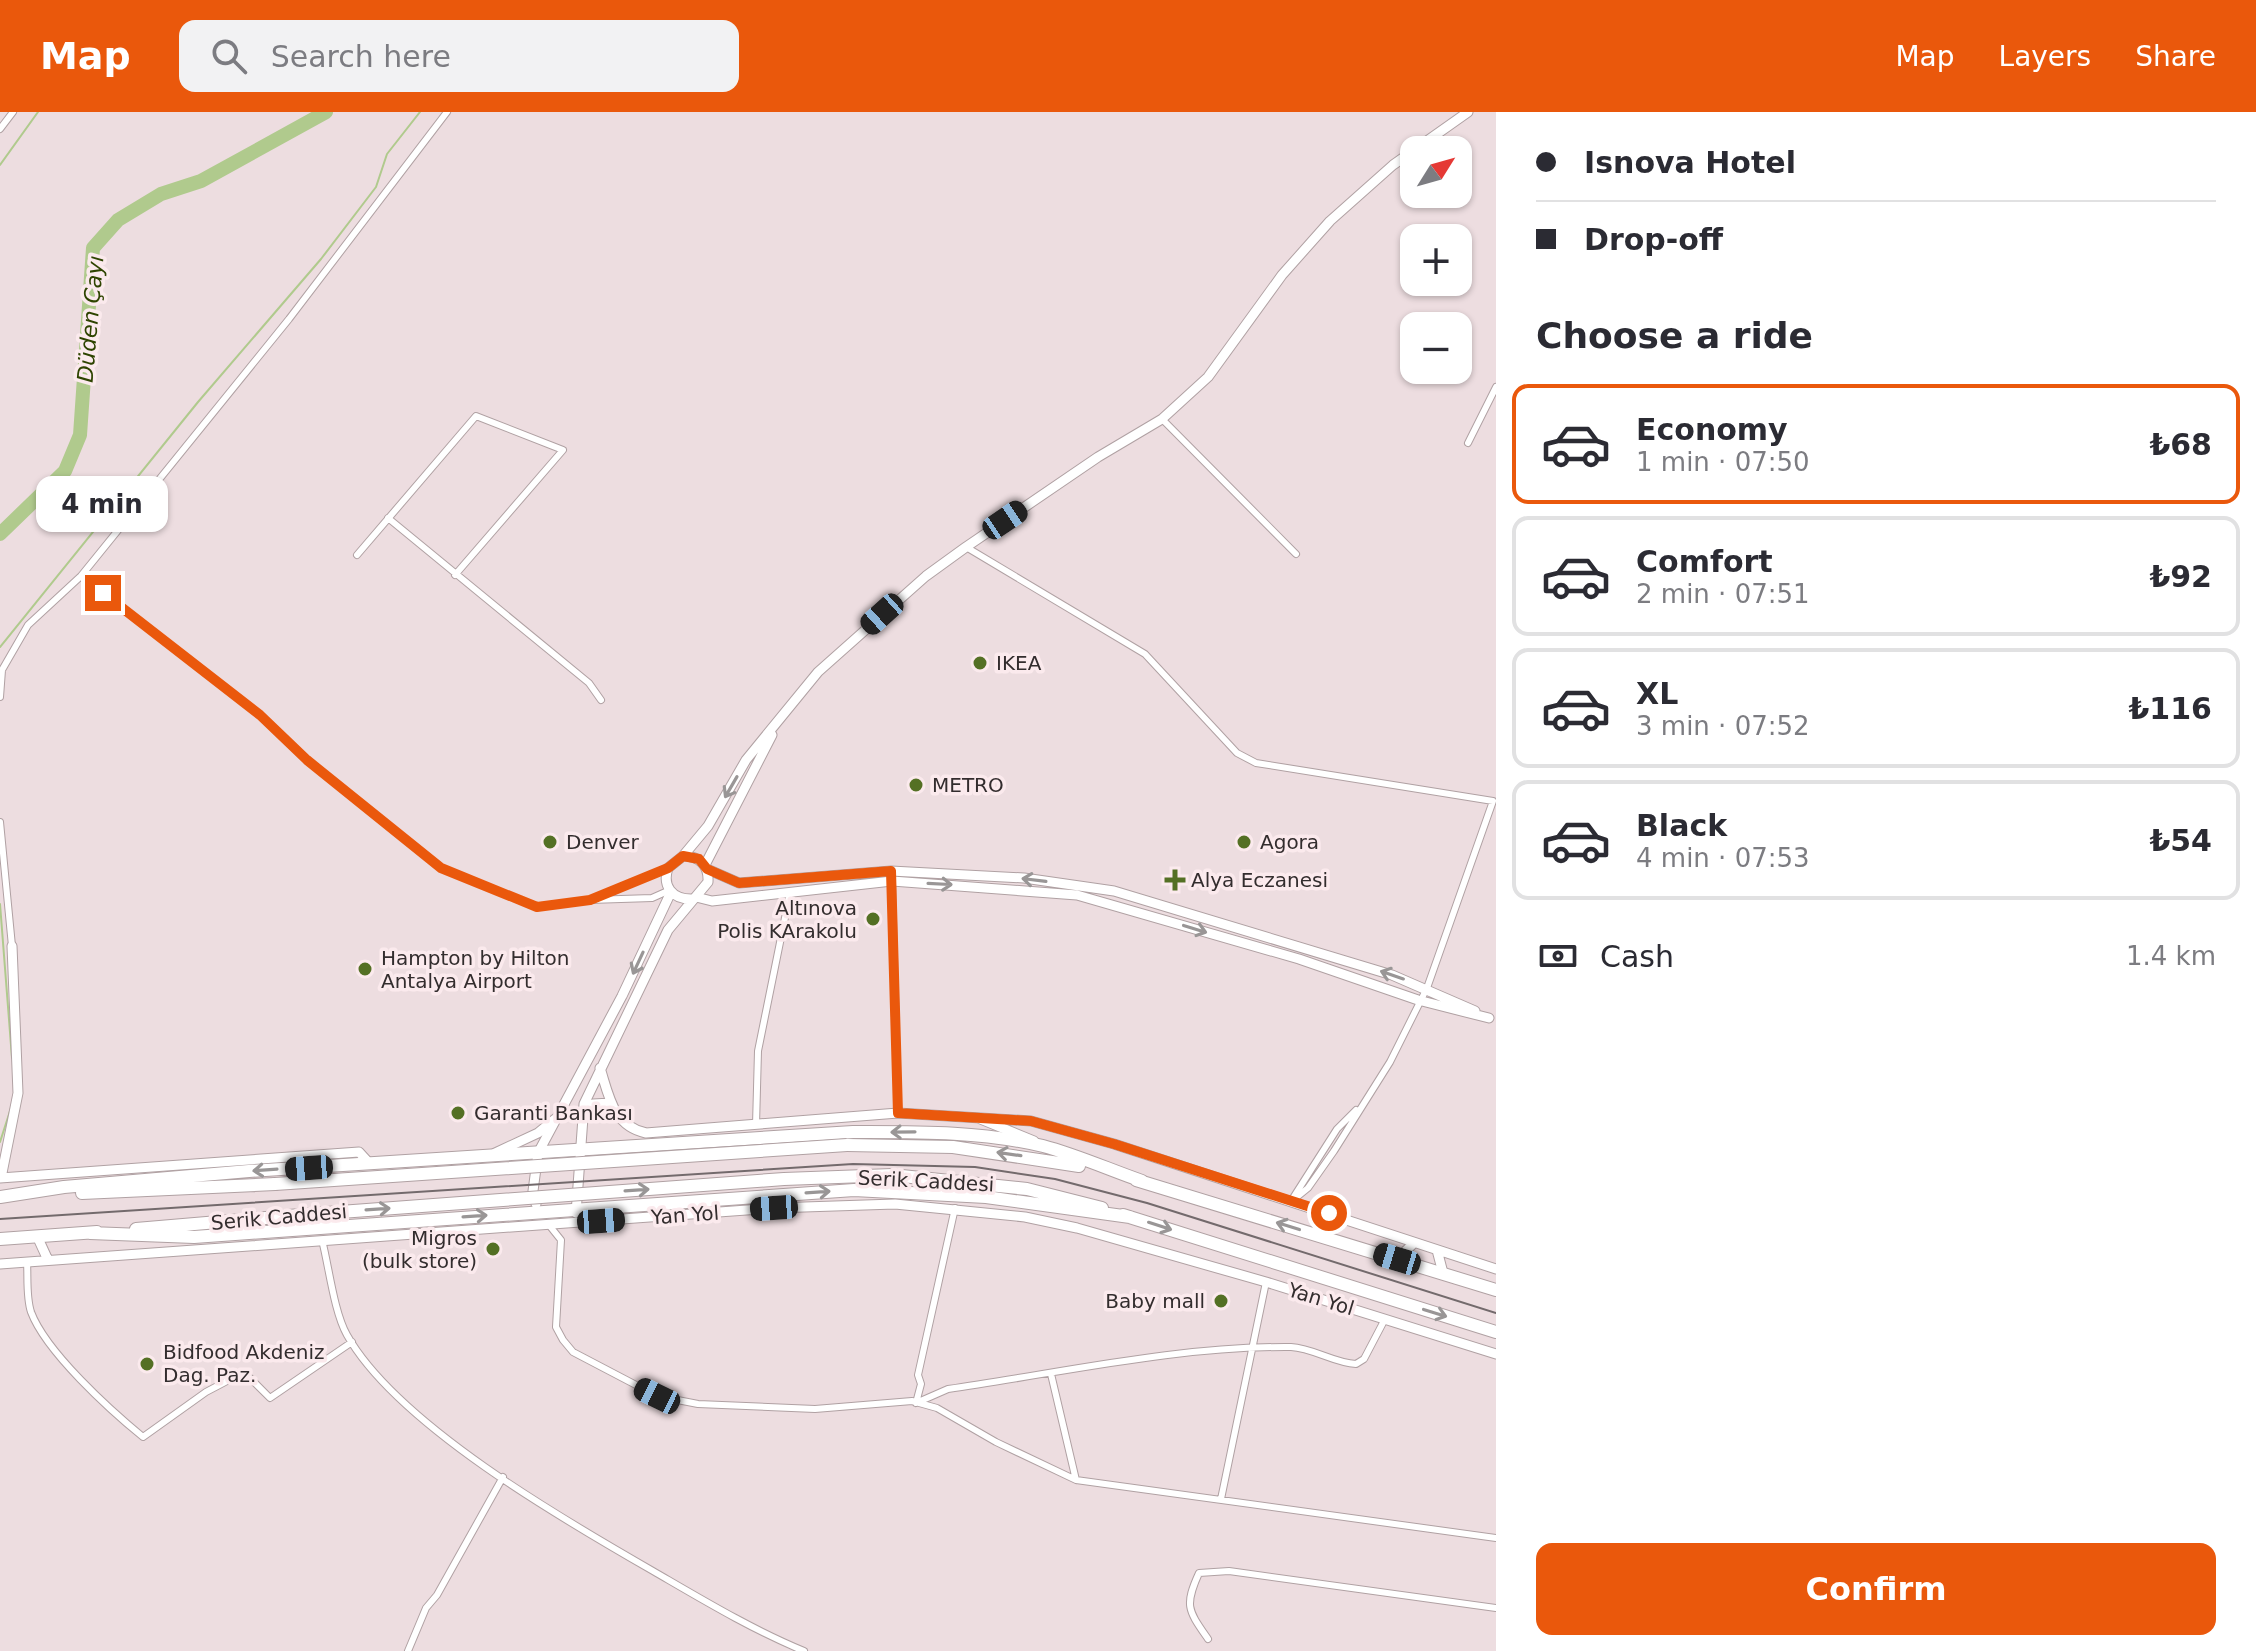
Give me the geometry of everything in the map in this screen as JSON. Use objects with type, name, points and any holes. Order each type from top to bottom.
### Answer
[{"type":"highway","points":[[0,1197],[41,1190],[63,1180],[370,1164],[729,1138],[938,1131],[1044,1147],[1142,1181]]},
{"type":"highway","name":"Serik Caddesi","points":[[0,1197],[275,1184],[847,1145],[904,1144],[1011,1154],[1142,1181],[1496,1290]]},
{"type":"highway","name":"Serik Caddesi","points":[[0,1239],[784,1179],[892,1175],[1027,1189],[1130,1217],[1496,1332]]},
{"type":"highway","points":[[90,1233],[194,1237],[578,1207],[882,1191],[986,1197],[1130,1217]]},
{"type":"street","points":[[0,129],[13,112]]},
{"type":"street","points":[[0,697],[2,670],[28,625],[81,576],[289,319],[447,112]]},
{"type":"street","points":[[590,900],[668,868],[683,856],[708,826],[746,760],[818,672],[915,586],[966,547],[1098,457],[1162,419],[1208,377],[1282,275],[1330,221],[1381,175],[1468,112]]},
{"type":"street","points":[[1468,443],[1496,387]]},
{"type":"street","points":[[357,555],[476,416],[563,450],[455,575]]},
{"type":"street","points":[[1162,419],[1296,554]]},
{"type":"street","points":[[388,518],[589,683],[601,700]]},
{"type":"street","points":[[966,547],[1145,654],[1237,753],[1256,763],[1493,801],[1427,988],[1418,1000],[1390,1062],[1308,1188],[1292,1201]]},
{"type":"street","points":[[81,576],[260,715],[307,760],[441,868],[537,907],[590,900],[652,898],[670,891],[712,901],[745,895],[790,893],[891,876],[1077,895],[1299,959],[1418,1000],[1493,1019]]},
{"type":"street","points":[[776,724],[755,773],[706,867],[708,882],[668,930],[600,1068],[583,1113],[578,1207],[561,1240],[556,1327],[573,1352],[657,1396],[698,1404],[815,1409],[916,1403],[937,1408],[996,1442],[1076,1480],[1496,1538]]},
{"type":"street","points":[[0,822],[12,946],[18,1093],[1,1178],[41,1175],[63,1180],[360,1152],[370,1164]]},
{"type":"street","points":[[683,856],[699,859],[706,867],[739,883],[891,876],[1024,878],[1114,891],[1427,988],[1493,1019]]},
{"type":"street","points":[[561,1240],[539,1211],[533,1191],[538,1153],[561,1115],[670,891],[665,879],[668,868]]},
{"type":"street","points":[[891,876],[898,1113]]},
{"type":"street","points":[[756,1125],[758,1051],[790,893]]},
{"type":"street","points":[[600,1068],[611,1103],[622,1123],[646,1133],[898,1113],[975,1116],[1046,1125],[1292,1201],[1496,1269]]},
{"type":"street","points":[[583,1113],[593,1104],[611,1103]]},
{"type":"street","points":[[487,1156],[538,1133],[561,1115]]},
{"type":"street","points":[[975,1116],[984,1123],[1014,1130],[1044,1147]]},
{"type":"street","points":[[729,1138],[756,1125]]},
{"type":"street","points":[[41,1175],[41,1190]]},
{"type":"street","name":"Yan Yol","points":[[0,1264],[774,1208],[895,1204],[955,1208],[1077,1228],[1266,1282],[1496,1354]]},
{"type":"street","points":[[916,1403],[921,1384],[918,1375],[955,1208]]},
{"type":"street","points":[[351,1225],[322,1240],[345,1331],[398,1398],[503,1477],[608,1545],[759,1632],[804,1651]]},
{"type":"street","points":[[245,1233],[266,1244]]},
{"type":"street","points":[[37,1236],[48,1260]]},
{"type":"street","points":[[1397,1259],[1414,1243]]},
{"type":"street","points":[[1437,1250],[1443,1273]]},
{"type":"street","points":[[27,1262],[31,1311],[52,1345],[106,1406],[143,1437],[206,1392],[244,1372],[270,1398],[352,1342]]},
{"type":"street","points":[[1221,1499],[1266,1282]]},
{"type":"street","points":[[916,1403],[948,1389],[1158,1358],[1252,1349],[1295,1347],[1356,1364],[1365,1357],[1385,1319],[1381,1309],[1385,1297]]},
{"type":"street","points":[[1400,1323],[1407,1304]]},
{"type":"street","points":[[1051,1374],[1076,1480]]},
{"type":"street","points":[[408,1651],[426,1608],[437,1595],[503,1477]]},
{"type":"street","points":[[1208,1639],[1192,1616],[1188,1598],[1199,1573],[1229,1571],[1496,1608]]},
{"type":"waterway","points":[[0,165],[38,112]]},
{"type":"waterway","name":"Düden Çayı","points":[[0,534],[65,471],[80,435],[93,248],[118,220],[161,194],[201,181],[326,112]]},
{"type":"waterway","points":[[0,647],[198,402],[321,259],[376,187],[387,154],[420,112]]},
{"type":"waterway","points":[[0,904],[12,1058]]},
{"type":"waterway","points":[[0,1142],[11,1108]]},
{"type":"tram line","points":[[0,1219],[853,1164],[975,1167],[1055,1179],[1147,1203],[1496,1313]]},
{"type":"place","name":"IKEA","points":[[980,663]]},
{"type":"place","name":"METRO","points":[[916,785]]},
{"type":"place","name":"Denver","points":[[550,842]]},
{"type":"place","name":"Agora","points":[[1244,842]]},
{"type":"place","name":"Alya Eczanesi","points":[[1175,880]]},
{"type":"place","name":"Altınova Polis KArakolu","points":[[873,919]]},
{"type":"place","name":"Hampton by Hilton Antalya Airport","points":[[365,969]]},
{"type":"place","name":"Garanti Bankası","points":[[458,1113]]},
{"type":"place","name":"Migros (bulk store)","points":[[493,1249]]},
{"type":"place","name":"Baby mall","points":[[1221,1301]]},
{"type":"place","name":"Bidfood Akdeniz Dag. Paz.","points":[[147,1364]]},
{"type":"route","points":[[103,593],[260,715],[307,760],[441,868],[512,899],[537,907],[590,900],[668,868],[674,860],[683,856],[699,859],[707,869],[739,883],[891,871],[898,1113],[966,1114],[1031,1121],[1114,1144],[1329,1213]]}]
